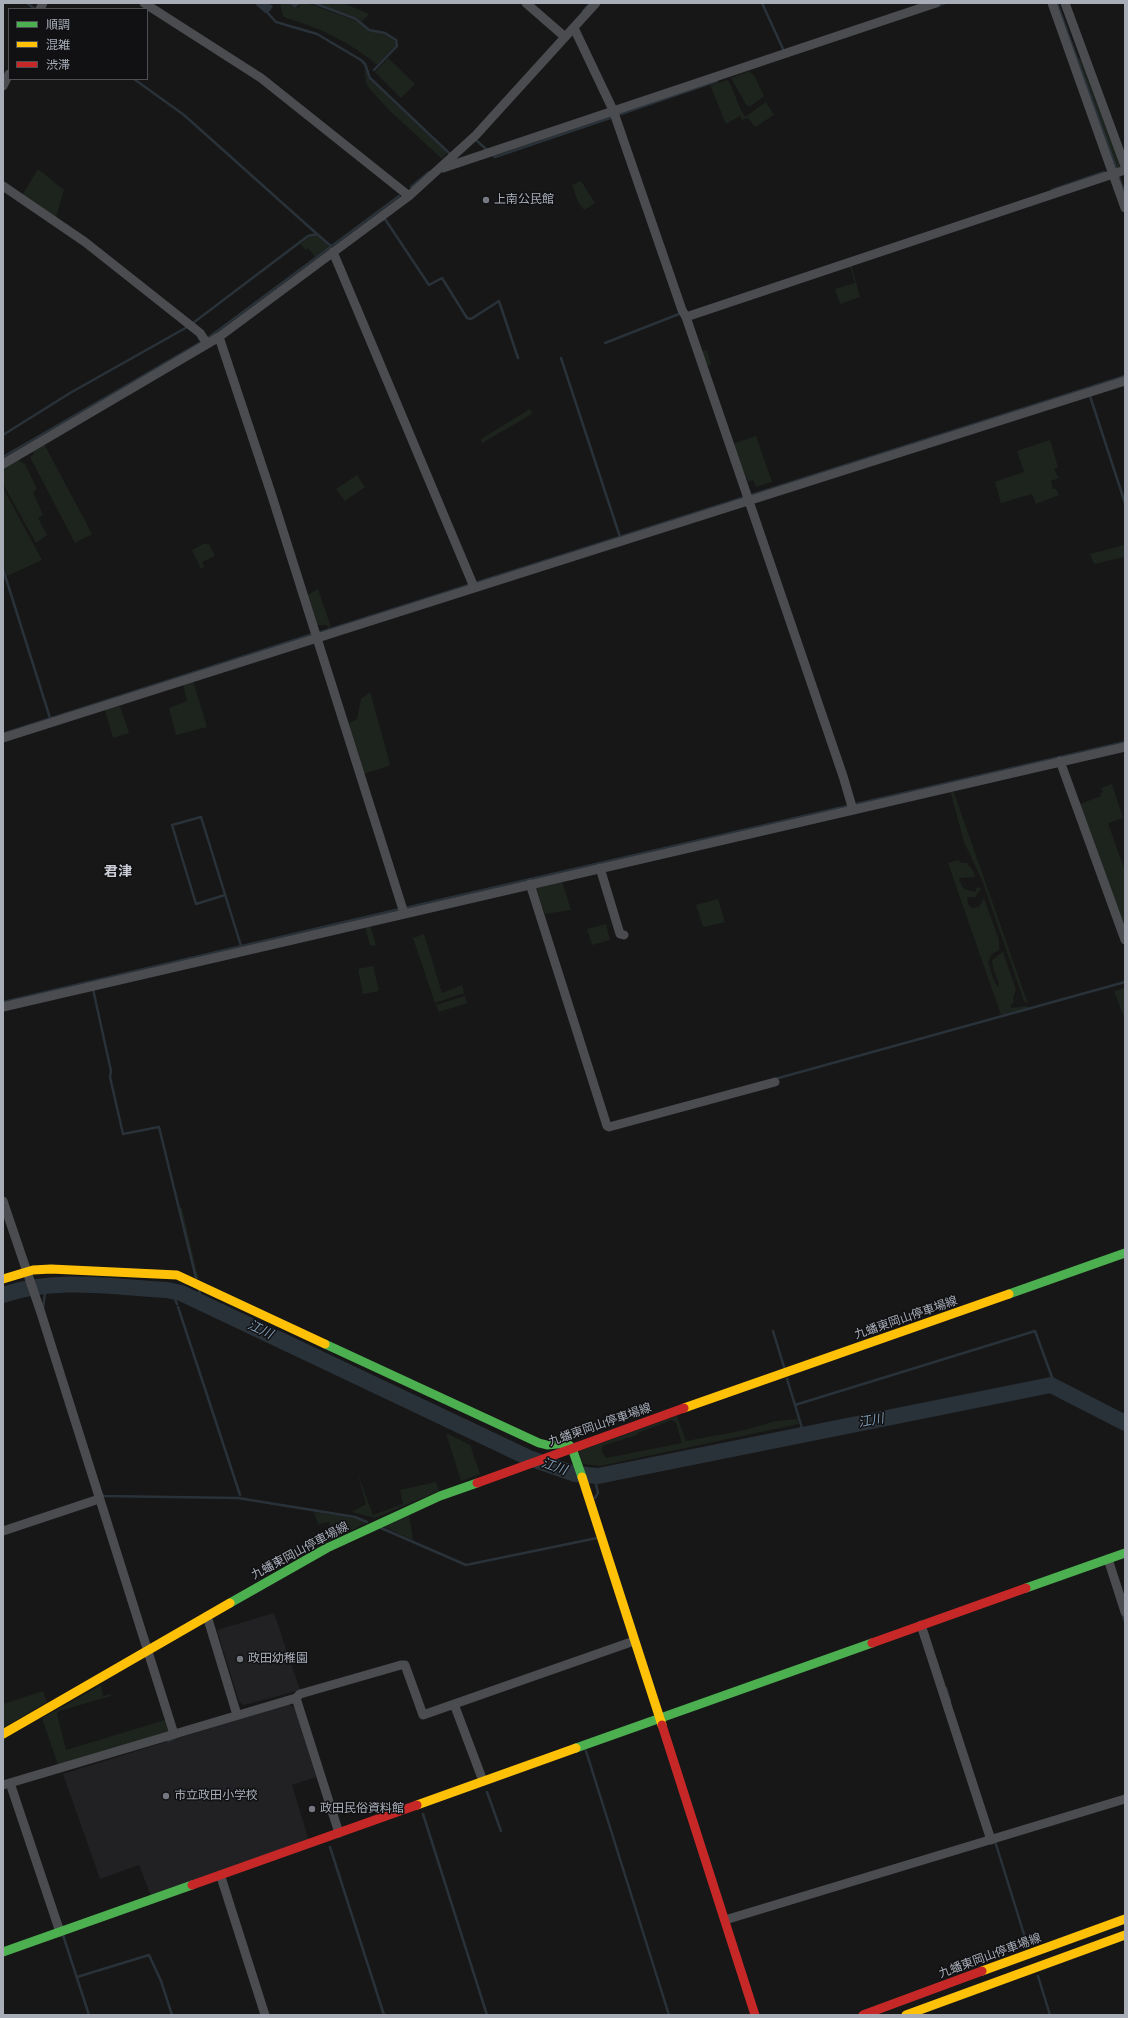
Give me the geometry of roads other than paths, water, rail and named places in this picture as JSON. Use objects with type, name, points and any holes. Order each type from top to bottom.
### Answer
[{"type":"street","points":[[144,3],[261,78],[409,196]]},
{"type":"street","points":[[526,3],[563,36]]},
{"type":"street","points":[[3,464],[205,341],[219,337],[409,196],[476,135],[563,36],[574,28],[596,3]]},
{"type":"street","points":[[440,169],[614,114],[917,6],[936,3]]},
{"type":"street","points":[[1052,3],[1119,171]]},
{"type":"street","points":[[1065,3],[1119,171],[1125,208]]},
{"type":"street","points":[[574,28],[614,114],[682,310],[686,317],[852,807]]},
{"type":"street","points":[[3,86],[8,76]]},
{"type":"street","points":[[686,317],[1119,171]]},
{"type":"street","points":[[3,186],[85,242],[190,326],[205,341]]},
{"type":"street","points":[[333,252],[474,585]]},
{"type":"street","points":[[219,337],[317,635],[403,910]]},
{"type":"street","points":[[3,738],[317,635],[747,498],[1125,381]]},
{"type":"street","points":[[3,1006],[403,910],[530,884],[852,807],[1125,747]]},
{"type":"street","points":[[1060,761],[1125,940]]},
{"type":"street","points":[[600,868],[620,934],[624,935]]},
{"type":"street","points":[[530,884],[607,1126],[609,1127],[775,1082]]},
{"type":"street","points":[[3,1200],[174,1734]]},
{"type":"street","name":"九蟠東岡山停車場線","points":[[3,1734],[147,1650],[355,1534],[440,1496],[518,1467],[1125,1253]]},
{"type":"street","points":[[3,1280],[51,1269],[177,1275],[539,1443],[567,1443],[572,1448],[579,1464],[755,2015]]},
{"type":"street","points":[[3,1531],[99,1499]]},
{"type":"street","points":[[3,1952],[221,1878],[339,1833],[483,1781],[661,1722],[923,1629],[1109,1562],[1125,1553]]},
{"type":"street","points":[[1109,1562],[1125,1612]]},
{"type":"street","points":[[207,1616],[237,1715]]},
{"type":"street","points":[[923,1629],[992,1838]]},
{"type":"street","points":[[60,1932],[9,1786],[174,1734],[296,1698],[300,1694],[400,1664],[405,1665],[423,1715],[635,1643]]},
{"type":"street","points":[[296,1698],[339,1833]]},
{"type":"street","points":[[454,1705],[483,1781]]},
{"type":"street","points":[[725,1920],[1125,1799]]},
{"type":"street","points":[[221,1878],[265,2015]]},
{"type":"street","name":"九蟠東岡山停車場線","points":[[863,2015],[1125,1919]]},
{"type":"street","points":[[906,2015],[1125,1935]]},
{"type":"waterway","points":[[27,3],[34,8]]},
{"type":"waterway","points":[[291,3],[295,6],[299,3]]},
{"type":"waterway","points":[[314,3],[356,19],[369,30],[385,33],[396,40],[397,46],[374,70]]},
{"type":"waterway","points":[[583,11],[590,3]]},
{"type":"waterway","points":[[762,3],[783,49]]},
{"type":"waterway","points":[[937,6],[945,3]]},
{"type":"waterway","points":[[1057,3],[1117,170]]},
{"type":"waterway","points":[[265,10],[276,22],[317,34],[361,60],[365,64],[370,78],[450,154]]},
{"type":"waterway","points":[[135,80],[184,115],[317,234]]},
{"type":"waterway","points":[[618,115],[717,81]]},
{"type":"waterway","points":[[493,155],[495,157],[613,117]]},
{"type":"waterway","points":[[476,140],[487,150]]},
{"type":"waterway","points":[[411,187],[429,172]]},
{"type":"waterway","points":[[1052,190],[1104,172]]},
{"type":"waterway","points":[[1118,175],[1125,194]]},
{"type":"waterway","points":[[3,457],[208,338],[399,196]]},
{"type":"waterway","points":[[383,220],[385,219],[429,285],[442,278],[467,318],[471,319],[499,301],[518,358]]},
{"type":"waterway","points":[[193,323],[308,236],[317,234],[331,246]]},
{"type":"waterway","points":[[605,343],[679,314]]},
{"type":"waterway","points":[[3,435],[70,393],[189,326]]},
{"type":"waterway","points":[[561,358],[620,537]]},
{"type":"waterway","points":[[318,633],[1125,376]]},
{"type":"waterway","points":[[1090,396],[1125,503]]},
{"type":"waterway","points":[[3,569],[50,718]]},
{"type":"waterway","points":[[5,733],[313,634]]},
{"type":"waterway","points":[[405,908],[1125,742]]},
{"type":"waterway","points":[[225,895],[196,904],[172,825],[201,817],[241,946]]},
{"type":"waterway","points":[[3,1002],[400,909]]},
{"type":"waterway","points":[[775,1079],[1125,982]]},
{"type":"waterway","points":[[93,989],[123,1134],[159,1127],[196,1278]]},
{"type":"waterway","points":[[43,1308],[46,1285]]},
{"type":"waterway","name":"江川","points":[[3,1295],[23,1289],[64,1285],[126,1287],[167,1290],[181,1293],[529,1458],[575,1474],[598,1476],[1051,1385],[1125,1423]]},
{"type":"waterway","points":[[199,1290],[202,1303]]},
{"type":"waterway","points":[[172,1291],[177,1304]]},
{"type":"waterway","points":[[178,1307],[240,1495]]},
{"type":"waterway","points":[[773,1331],[784,1367]]},
{"type":"waterway","points":[[804,1435],[795,1405],[1035,1331],[1056,1388]]},
{"type":"waterway","points":[[787,1379],[795,1405]]},
{"type":"waterway","points":[[594,1476],[598,1493],[595,1498]]},
{"type":"waterway","points":[[102,1494],[103,1496],[238,1498],[355,1517],[367,1522]]},
{"type":"waterway","points":[[381,1528],[466,1565],[597,1538]]},
{"type":"waterway","points":[[1122,1613],[1125,1622]]},
{"type":"waterway","points":[[946,1688],[950,1701]]},
{"type":"waterway","points":[[168,1741],[179,1736]]},
{"type":"waterway","points":[[586,1751],[669,2015]]},
{"type":"waterway","points":[[487,1792],[501,1831]]},
{"type":"waterway","points":[[423,1814],[487,2015]]},
{"type":"waterway","points":[[995,1841],[1027,1944]]},
{"type":"waterway","points":[[330,1847],[384,2015]]},
{"type":"waterway","points":[[63,1935],[89,2015]]},
{"type":"waterway","points":[[77,1977],[149,1955],[161,1981],[172,2015]]},
{"type":"waterway","points":[[1038,1976],[1050,2015]]},
{"type":"place","name":"上南公民館","points":[[486,200]]},
{"type":"place","name":"政田幼稚園","points":[[240,1659]]},
{"type":"place","name":"市立政田小学校","points":[[166,1796]]},
{"type":"place","name":"政田民俗資料館","points":[[312,1809]]},
{"type":"district","name":"君津","points":[[118,872]]}]
